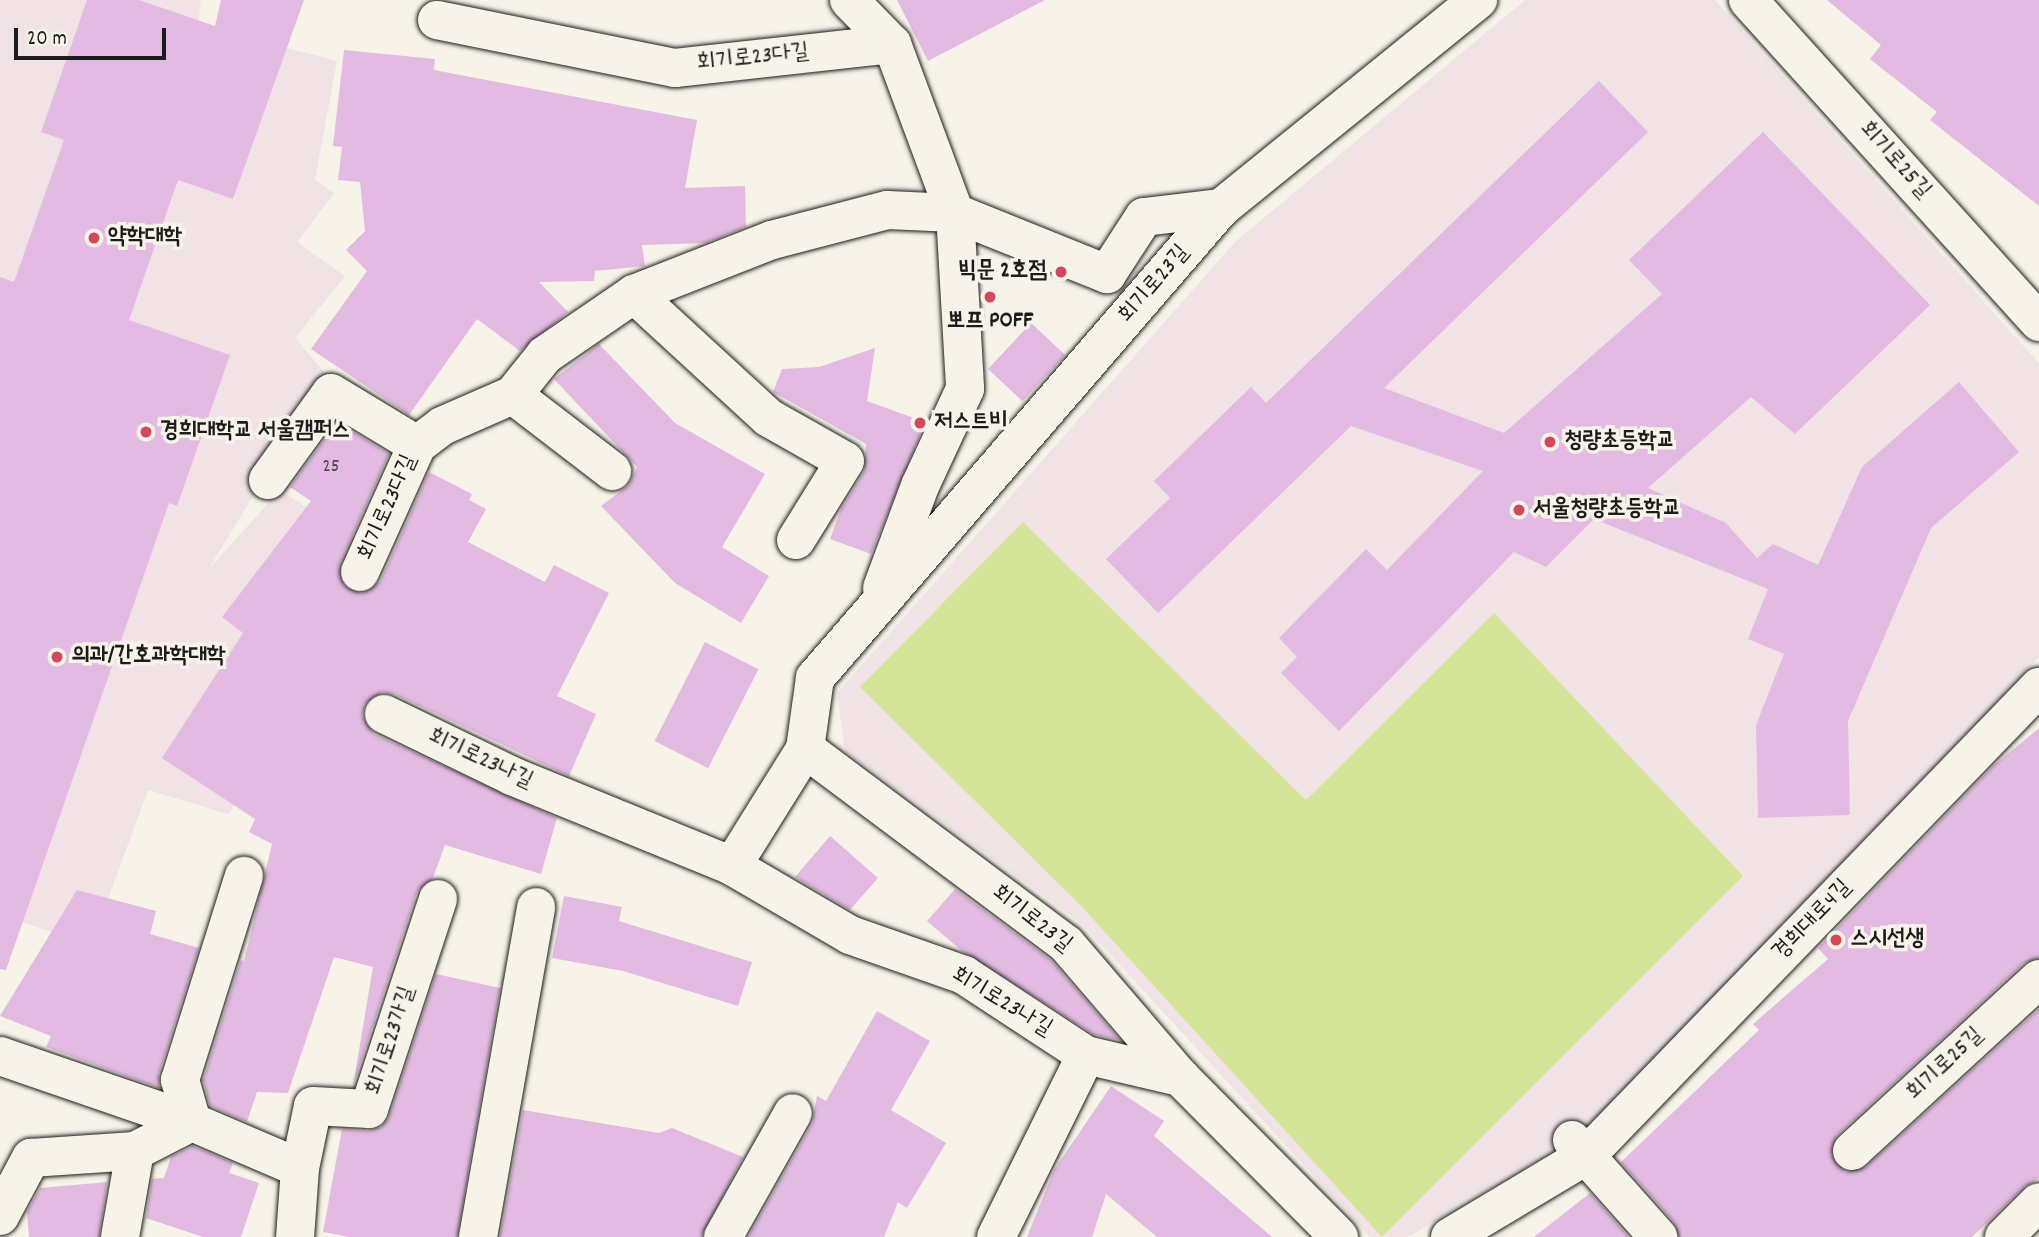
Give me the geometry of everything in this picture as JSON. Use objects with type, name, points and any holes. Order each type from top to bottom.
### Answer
[{"type":"street","points":[[849,0],[892,44],[955,213]]},
{"type":"street","name":"회기로23길","points":[[1339,1237],[1180,1077],[1066,944],[805,749],[815,678],[1221,208],[1478,0]]},
{"type":"street","name":"회기로25길","points":[[1748,0],[2039,323]]},
{"type":"street","name":"회기로23다길","points":[[438,20],[675,68],[892,44]]},
{"type":"street","name":"회기로23다길","points":[[360,572],[417,445],[442,426],[513,395],[545,355],[634,294],[772,240],[887,210],[955,213],[1107,274],[1144,217],[1221,208]]},
{"type":"street","name":"회기로23길","points":[[873,614],[920,486],[965,389],[955,213]]},
{"type":"street","points":[[634,294],[769,418],[845,461],[796,540]]},
{"type":"street","name":"회기로23다길","points":[[268,481],[331,393],[417,445]]},
{"type":"street","points":[[513,395],[612,471]]},
{"type":"street","name":"경희대로4길","points":[[1450,1237],[1580,1148],[1971,740],[2039,687]]},
{"type":"street","name":"회기로23나길","points":[[384,714],[512,776],[732,866],[850,934],[964,975],[1086,1055]]},
{"type":"street","points":[[732,866],[805,749]]},
{"type":"street","points":[[191,1122],[180,1080],[244,876]]},
{"type":"street","name":"회기로23가길","points":[[295,1237],[300,1168],[313,1106],[369,1109],[438,899]]},
{"type":"street","points":[[478,1237],[536,907]]},
{"type":"street","name":"회기로25길","points":[[1852,1152],[2039,979]]},
{"type":"street","points":[[996,1237],[1086,1055],[1180,1077]]},
{"type":"street","points":[[0,1056],[191,1122],[300,1168]]},
{"type":"street","points":[[723,1237],[793,1113]]},
{"type":"street","points":[[0,1216],[31,1158],[135,1151],[191,1122]]},
{"type":"street","points":[[1580,1148],[1658,1237]]},
{"type":"street","points":[[120,1237],[135,1151]]},
{"type":"street","points":[[2004,1237],[2039,1202]]},
{"type":"shaded area","name":"경희대학교 서울캠퍼스","points":[[0,0],[201,0],[198,25],[337,61],[315,180],[334,193],[297,242],[345,276],[295,338],[327,375],[208,570],[280,490],[370,548],[369,592],[277,746],[228,814],[148,790],[91,945],[0,915]]},
{"type":"shaded area","name":"서울청량초등학교","points":[[1525,0],[1715,0],[2039,363],[2039,657],[1582,1134],[1408,1237],[1370,1237],[1082,924],[845,751],[837,693],[1236,241]]},
{"type":"green space","points":[[1023,522],[1306,800],[1494,613],[1743,876],[1382,1237],[1085,910],[860,687]]},
{"type":"building","name":"약학대학","points":[[87,0],[139,0],[215,26],[221,0],[304,0],[233,199],[178,180],[129,320],[230,355],[177,506],[169,503],[6,970],[0,969],[0,277],[14,282],[64,140],[41,132]]},
{"type":"building","points":[[897,0],[1045,0],[928,61]]},
{"type":"building","points":[[1827,0],[2039,0],[2039,206],[1930,120],[1937,112],[1870,59],[1881,45]]},
{"type":"building","points":[[344,50],[435,59],[434,70],[697,120],[685,188],[745,186],[746,227],[705,243],[642,245],[645,266],[595,271],[594,281],[539,282],[568,312],[520,351],[477,319],[409,415],[311,349],[367,271],[346,250],[365,231],[360,182],[338,180],[342,147],[333,146]]},
{"type":"building","name":"청량초등학교","points":[[1599,81],[1648,132],[1384,388],[1504,433],[1662,294],[1629,260],[1763,132],[1930,305],[1795,434],[1751,397],[1648,488],[1726,523],[1757,558],[1773,544],[1818,565],[1862,467],[1959,382],[2019,452],[1931,528],[1848,721],[1850,815],[1758,818],[1756,725],[1784,654],[1748,639],[1768,589],[1594,519],[1546,567],[1514,552],[1339,731],[1281,673],[1297,657],[1279,638],[1366,549],[1387,570],[1483,471],[1351,426],[1158,613],[1106,559],[1170,498],[1154,481],[1251,387],[1266,403]]},
{"type":"building","points":[[1031,323],[1065,355],[1022,401],[988,369]]},
{"type":"building","points":[[599,344],[675,423],[765,474],[722,547],[769,576],[741,623],[675,583],[601,506],[629,485],[637,467],[554,379]]},
{"type":"building","points":[[875,348],[867,401],[925,422],[871,554],[830,539],[841,509],[864,472],[866,444],[773,392],[782,369],[819,367]]},
{"type":"building","points":[[337,422],[389,454],[340,563],[343,585],[362,594],[380,582],[429,472],[472,494],[469,500],[486,509],[468,542],[545,582],[554,565],[609,593],[557,696],[596,714],[569,776],[394,694],[382,692],[365,704],[362,716],[374,734],[557,818],[541,874],[445,845],[433,878],[417,892],[353,1086],[373,967],[334,957],[288,1093],[257,1092],[247,1122],[210,1106],[203,1080],[241,960],[244,961],[272,844],[249,832],[255,819],[162,758],[243,633],[222,617],[311,501],[290,487]]},
{"type":"building","points":[[705,642],[758,669],[708,768],[655,741]]},
{"type":"building","points":[[2039,728],[2039,958],[2024,963],[1837,1135],[1831,1155],[1845,1172],[1866,1167],[2039,1009],[2039,1178],[2024,1187],[1972,1237],[1679,1237],[1674,1222],[1621,1162],[1759,1030],[1753,1024],[1828,959],[1818,948],[1993,766]]},
{"type":"building","points":[[830,836],[878,878],[850,910],[795,877]]},
{"type":"building","points":[[955,889],[1051,960],[1120,1040],[1095,1035],[962,951],[927,921]]},
{"type":"building","points":[[77,890],[156,911],[150,934],[199,948],[159,1073],[159,1088],[46,1047],[51,1036],[0,1016]]},
{"type":"building","points":[[564,896],[622,907],[619,921],[752,962],[738,1006],[623,971],[552,958]]},
{"type":"building","points":[[436,974],[500,988],[457,1237],[349,1237],[323,1232],[342,1129],[369,1131],[381,1127],[389,1117]]},
{"type":"building","points":[[877,1011],[930,1041],[891,1110],[946,1143],[907,1208],[898,1202],[884,1237],[748,1237],[812,1124],[817,1096],[826,1101]]},
{"type":"building","points":[[1111,1086],[1164,1121],[1154,1136],[1272,1237],[1157,1237],[1106,1194],[1092,1237],[1027,1237],[1054,1170]]},
{"type":"building","points":[[523,1110],[659,1133],[672,1128],[743,1157],[701,1237],[500,1237]]},
{"type":"building","points":[[193,1146],[233,1163],[229,1173],[259,1183],[241,1237],[203,1237],[146,1218],[152,1179],[164,1178],[171,1157]]},
{"type":"building","points":[[107,1182],[99,1237],[29,1237],[27,1212],[40,1188]]},
{"type":"building","points":[[1590,1193],[1629,1237],[1534,1237]]},
{"type":"place","name":"약학대학","points":[[94,238]]},
{"type":"place","name":"빅문 2호점","points":[[1061,272]]},
{"type":"place","name":"뽀프 POFF","points":[[990,297]]},
{"type":"place","name":"저스트비","points":[[920,423]]},
{"type":"place","name":"경희대학교 서울캠퍼스","points":[[146,432]]},
{"type":"place","name":"청량초등학교","points":[[1550,442]]},
{"type":"place","name":"서울청량초등학교","points":[[1519,510]]},
{"type":"place","name":"의과/간호과학대학","points":[[57,657]]},
{"type":"place","name":"스시선생","points":[[1836,940]]}]
